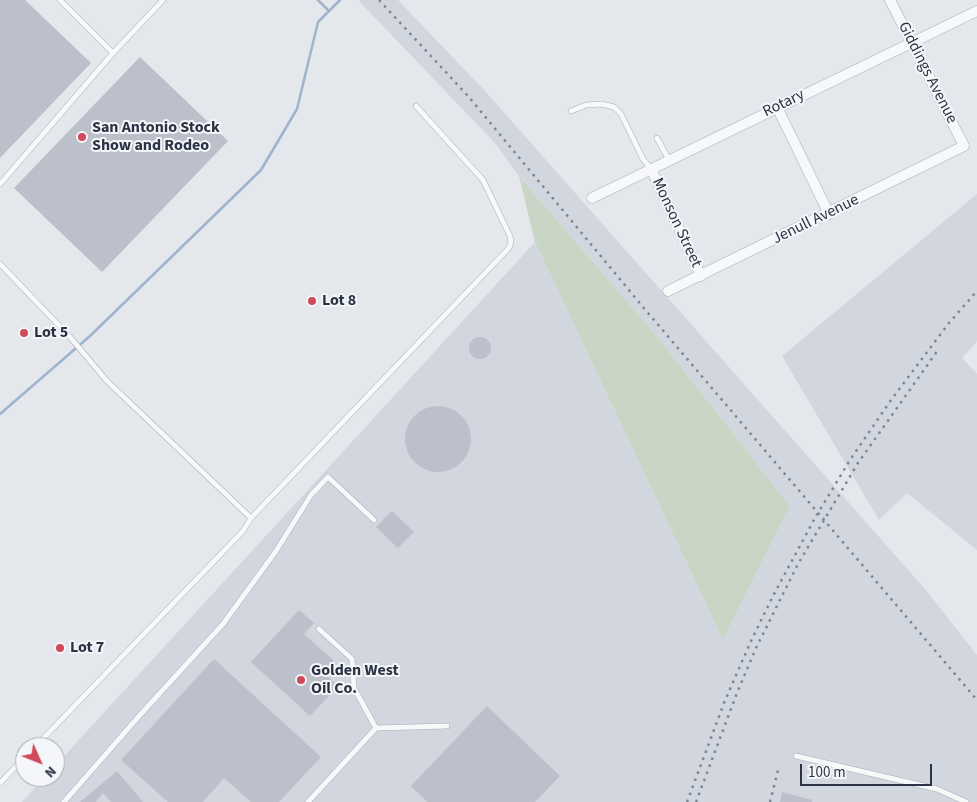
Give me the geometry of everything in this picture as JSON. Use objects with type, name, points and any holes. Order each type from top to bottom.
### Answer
[{"type":"street","name":"Giddings Avenue","points":[[890,0],[964,146]]},
{"type":"street","name":"Rotary","points":[[592,198],[669,160],[764,109],[777,107],[977,12]]},
{"type":"street","points":[[777,107],[829,214]]},
{"type":"street","name":"Jenull Avenue","points":[[668,291],[829,214],[964,146]]},
{"type":"street","name":"Monson Street","points":[[651,169],[701,276]]},
{"type":"lane","points":[[60,0],[114,53]]},
{"type":"lane","points":[[0,184],[114,53],[163,0]]},
{"type":"lane","points":[[571,111],[586,105],[602,104],[614,107],[621,114],[643,159],[651,169]]},
{"type":"lane","points":[[45,737],[243,531],[251,518],[510,248],[510,236],[483,180],[416,106]]},
{"type":"lane","points":[[657,138],[669,160]]},
{"type":"lane","points":[[0,264],[70,337],[107,381],[251,518]]},
{"type":"lane","points":[[64,802],[223,624],[276,551],[311,495],[328,477],[374,520]]},
{"type":"lane","points":[[319,629],[352,659],[354,688],[376,728]]},
{"type":"lane","points":[[308,802],[376,728],[447,726]]},
{"type":"lane","points":[[796,756],[936,789],[966,802]]},
{"type":"lane","points":[[0,783],[15,767]]},
{"type":"shaded area","points":[[398,0],[485,91],[925,589],[977,655],[977,802],[22,802],[36,787],[65,787],[65,755],[535,242],[723,640],[790,506],[659,339],[519,176],[494,142],[359,1]]},
{"type":"shaded area","points":[[977,194],[977,341],[962,358],[977,374],[977,550],[907,493],[879,520],[782,356]]},
{"type":"green space","points":[[519,176],[659,339],[790,506],[723,640],[535,242]]},
{"type":"building","points":[[0,0],[25,0],[91,63],[0,158]]},
{"type":"building","points":[[140,57],[228,141],[102,272],[14,188]]},
{"type":"building","points":[[480,337],[488,340],[491,348],[488,356],[480,359],[472,356],[469,348],[472,340]]},
{"type":"building","points":[[444,406],[462,415],[469,426],[471,439],[469,452],[462,463],[451,470],[432,472],[414,463],[407,452],[405,433],[414,415],[425,408]]},
{"type":"building","points":[[392,511],[414,532],[398,548],[376,527]]},
{"type":"building","name":"Golden West Oil Co.","points":[[299,610],[314,623],[304,634],[334,661],[324,673],[338,686],[310,716],[251,662]]},
{"type":"building","points":[[214,659],[321,757],[279,802],[251,802],[224,778],[203,802],[168,802],[121,760]]},
{"type":"building","points":[[487,706],[560,776],[535,802],[427,802],[411,786]]},
{"type":"building","points":[[117,771],[143,802],[111,802],[103,793],[97,802],[80,802]]},
{"type":"building","points":[[782,792],[812,800],[812,802],[780,802]]},
{"type":"waterway","points":[[318,0],[329,11]]},
{"type":"waterway","points":[[0,414],[90,336],[261,170],[297,109],[318,22],[340,0]]},
{"type":"railway","points":[[379,0],[468,96],[643,307],[977,700]]},
{"type":"railway","points":[[687,802],[724,703],[751,641],[815,518],[850,460],[891,400],[949,323],[977,291]]},
{"type":"railway","points":[[696,802],[756,648],[798,564],[858,463],[938,350]]},
{"type":"railway","points":[[770,802],[778,770]]},
{"type":"place","name":"San Antonio Stock Show and Rodeo","points":[[82,137]]},
{"type":"place","name":"Lot 8","points":[[312,301]]},
{"type":"place","name":"Lot 5","points":[[24,333]]},
{"type":"place","name":"Lot 7","points":[[60,648]]},
{"type":"place","name":"Golden West Oil Co.","points":[[301,680]]}]
